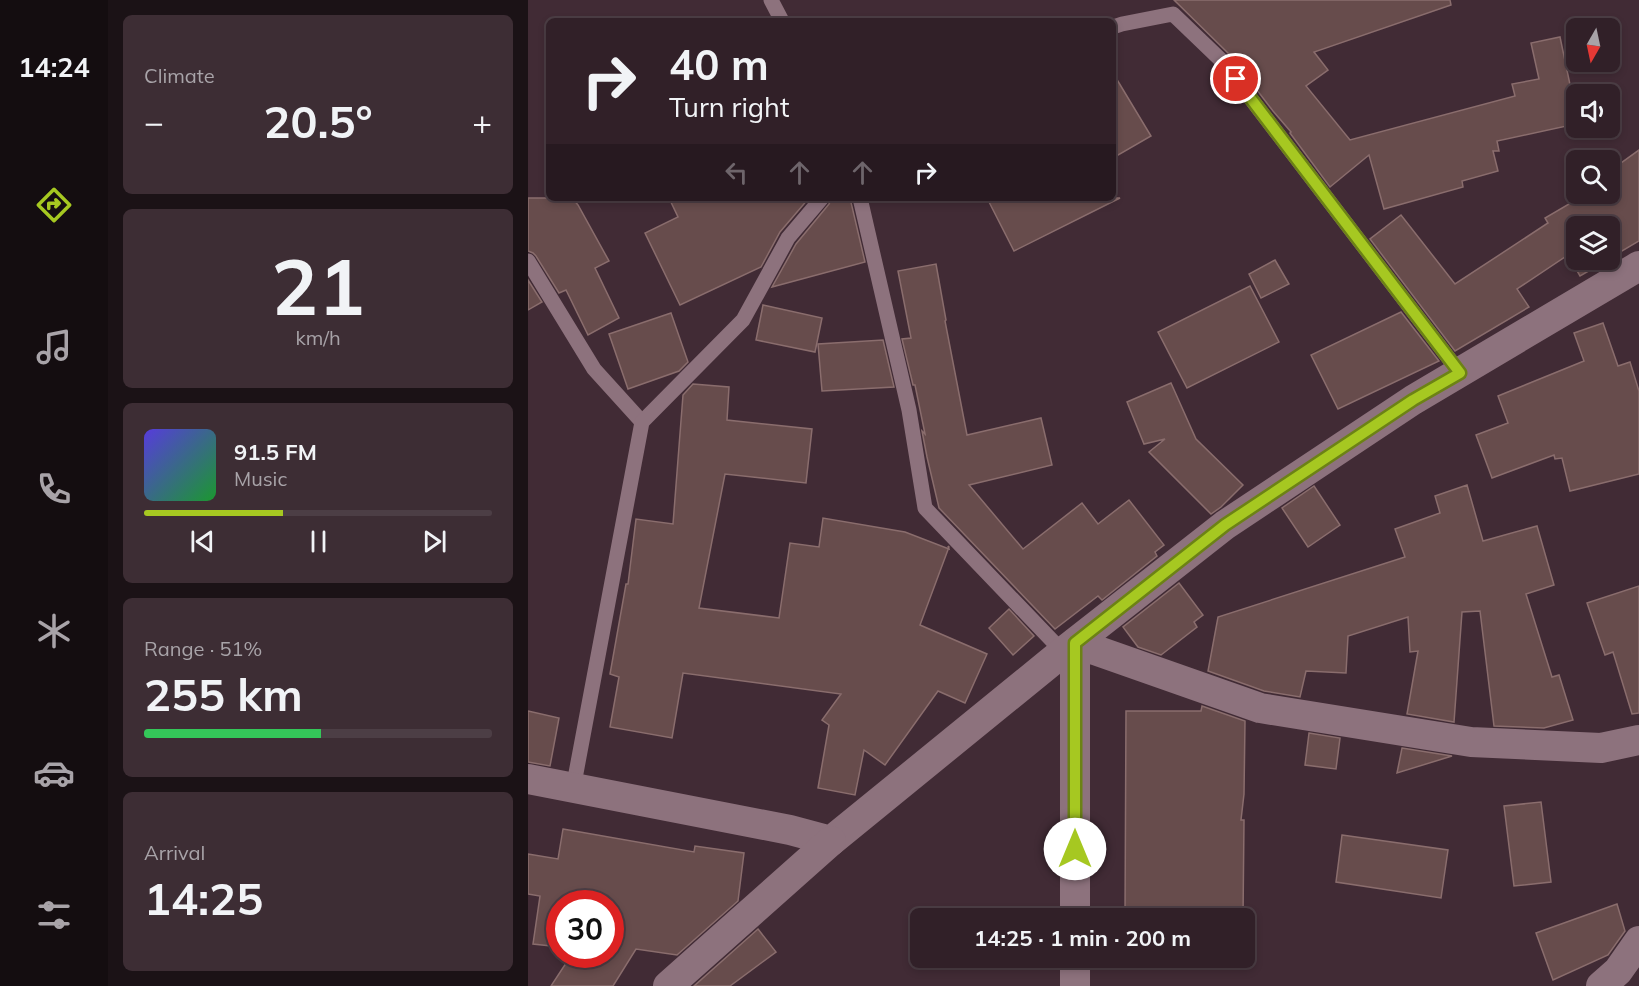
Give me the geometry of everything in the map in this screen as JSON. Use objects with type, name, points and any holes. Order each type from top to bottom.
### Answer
[{"type":"street","points":[[668,986],[831,841],[1069,647],[1225,525],[1413,400],[1639,266]]},
{"type":"street","points":[[1069,647],[1260,708],[1470,742],[1601,748],[1639,740]]},
{"type":"street","points":[[1069,647],[1075,908]]},
{"type":"street","points":[[528,779],[790,830],[831,841]]},
{"type":"street","points":[[1601,986],[1618,971],[1639,941]]},
{"type":"street","points":[[1075,968],[1075,986]]},
{"type":"lane","points":[[771,0],[780,18]]},
{"type":"lane","points":[[1116,26],[1171,7],[1222,62],[1460,373]]},
{"type":"lane","points":[[573,789],[642,422],[743,320],[788,238],[819,201]]},
{"type":"lane","points":[[861,201],[909,410],[925,508],[1069,647]]},
{"type":"lane","points":[[528,261],[594,369],[642,422]]},
{"type":"building","points":[[1174,0],[1450,0],[1451,5],[1314,52],[1328,70],[1306,86],[1350,140],[1515,96],[1512,84],[1539,79],[1531,43],[1560,37],[1570,84],[1566,84],[1566,126],[1497,141],[1499,151],[1493,151],[1498,171],[1462,181],[1463,187],[1384,209],[1369,155],[1330,187],[1291,132],[1231,56]]},
{"type":"building","points":[[1116,78],[1151,136],[1116,156]]},
{"type":"building","points":[[1639,150],[1639,241],[1620,252],[1620,216],[1566,216],[1566,256],[1517,289],[1529,307],[1455,351],[1370,239],[1401,215],[1455,284],[1548,223],[1545,218],[1569,204],[1620,204],[1620,164]]},
{"type":"building","points":[[528,198],[546,198],[546,201],[575,201],[609,261],[595,268],[619,318],[588,335],[566,290],[559,293],[536,256],[528,251]]},
{"type":"building","points":[[670,201],[806,201],[780,232],[761,267],[680,305],[645,233],[678,217]]},
{"type":"building","points":[[830,201],[851,201],[865,262],[772,287],[796,244]]},
{"type":"building","points":[[989,201],[1114,201],[1014,251]]},
{"type":"building","points":[[1275,260],[1289,284],[1261,298],[1249,274]]},
{"type":"building","points":[[936,264],[967,435],[1041,418],[1052,465],[969,485],[1023,549],[1082,503],[1098,524],[1129,500],[1164,545],[1155,552],[1157,556],[1102,600],[1098,596],[1055,629],[939,508],[927,457],[922,431],[925,434],[915,385],[913,385],[902,339],[911,338],[898,271]]},
{"type":"building","points":[[1577,270],[1590,270],[1580,276]]},
{"type":"building","points":[[528,280],[542,302],[528,310]]},
{"type":"building","points":[[1250,286],[1279,342],[1187,388],[1158,332]]},
{"type":"building","points":[[763,305],[822,318],[815,352],[756,340]]},
{"type":"building","points":[[1401,312],[1439,361],[1338,409],[1311,355]]},
{"type":"building","points":[[671,313],[688,362],[679,371],[628,389],[609,334]]},
{"type":"building","points":[[1603,323],[1618,366],[1630,362],[1639,391],[1639,474],[1570,491],[1562,458],[1555,459],[1554,455],[1492,478],[1476,435],[1508,423],[1498,396],[1584,361],[1574,333]]},
{"type":"building","points":[[883,340],[894,387],[822,391],[818,344]]},
{"type":"building","points":[[1171,383],[1196,439],[1243,485],[1211,514],[1149,452],[1165,439],[1144,444],[1127,402]]},
{"type":"building","points":[[693,384],[729,387],[727,420],[812,429],[806,483],[725,474],[699,608],[779,618],[790,543],[819,547],[823,518],[905,532],[948,549],[920,625],[987,654],[965,703],[938,691],[885,765],[864,750],[855,795],[818,788],[829,725],[822,720],[841,694],[683,673],[672,738],[610,727],[619,677],[610,674],[626,584],[628,584],[636,519],[673,524],[683,395]]},
{"type":"building","points":[[1467,485],[1483,541],[1537,526],[1554,585],[1526,594],[1552,677],[1559,675],[1573,720],[1544,728],[1494,726],[1480,611],[1462,612],[1454,722],[1407,714],[1418,651],[1410,652],[1408,617],[1348,636],[1346,673],[1306,671],[1300,697],[1264,691],[1208,671],[1218,617],[1405,557],[1395,529],[1440,513],[1435,496]]},
{"type":"building","points":[[1314,486],[1340,525],[1308,547],[1282,508]]},
{"type":"building","points":[[1179,583],[1203,615],[1194,622],[1197,627],[1161,655],[1138,647],[1123,627]]},
{"type":"building","points":[[1639,586],[1639,713],[1632,714],[1613,652],[1605,655],[1587,603]]},
{"type":"building","points":[[1009,609],[1034,636],[1013,655],[989,628]]},
{"type":"building","points":[[1202,706],[1245,721],[1244,794],[1241,820],[1244,820],[1243,908],[1125,908],[1126,711],[1201,711]]},
{"type":"building","points":[[528,711],[559,718],[550,766],[528,762]]},
{"type":"building","points":[[1309,733],[1340,738],[1336,769],[1305,765]]},
{"type":"building","points":[[1402,748],[1452,756],[1397,773]]},
{"type":"building","points":[[1541,802],[1551,882],[1514,886],[1504,806]]},
{"type":"building","points":[[563,829],[694,852],[695,846],[744,853],[738,901],[677,955],[636,949],[613,986],[551,986],[563,968],[624,968],[624,890],[546,890],[546,945],[533,944],[540,896],[528,894],[528,854],[558,859]]},
{"type":"building","points":[[1342,835],[1448,850],[1441,898],[1336,882]]},
{"type":"building","points":[[1617,904],[1625,931],[1608,955],[1553,980],[1536,933]]},
{"type":"building","points":[[758,929],[776,952],[730,986],[694,986]]},
{"type":"route","points":[[1075,849],[1075,643],[1225,525],[1413,400],[1460,373],[1236,79]]}]
